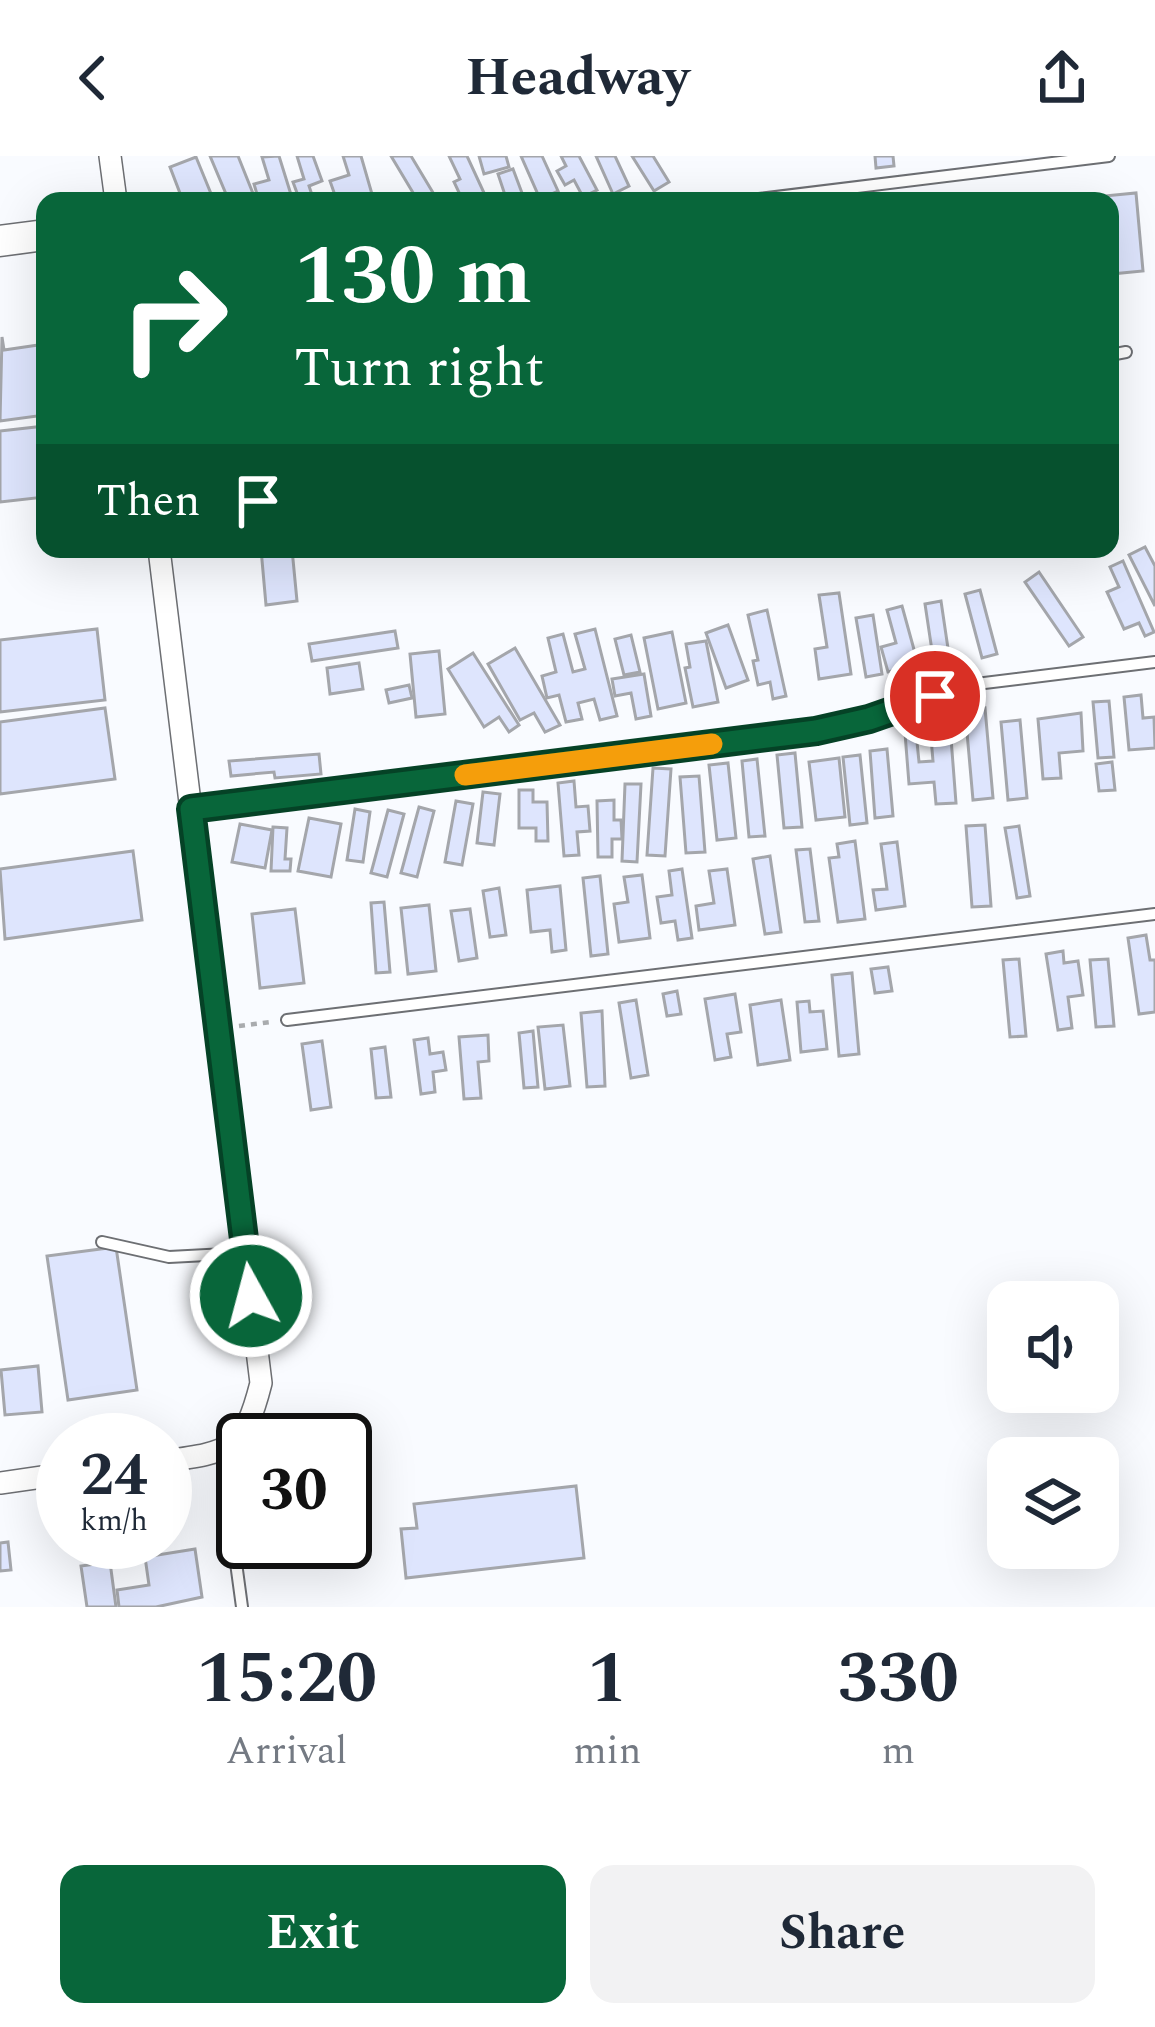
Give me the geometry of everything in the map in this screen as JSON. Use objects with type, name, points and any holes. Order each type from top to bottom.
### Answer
[{"type":"street","points":[[110,156],[115,192]]},
{"type":"street","points":[[0,241],[36,236]]},
{"type":"street","points":[[160,558],[262,1383],[254,1413]]},
{"type":"street","points":[[0,1483],[36,1478]]},
{"type":"lane","points":[[816,192],[1109,156]]},
{"type":"lane","points":[[1119,353],[1126,352]]},
{"type":"lane","points":[[191,809],[816,731],[869,719],[968,685],[1155,662]]},
{"type":"lane","points":[[287,1020],[1155,914]]},
{"type":"lane","points":[[102,1242],[169,1257],[245,1252]]},
{"type":"lane","points":[[237,1569],[242,1607]]},
{"type":"path","points":[[217,1029],[287,1020]]},
{"type":"building","points":[[210,156],[238,156],[252,192],[225,192]]},
{"type":"building","points":[[279,156],[290,192],[256,192],[254,184],[269,180],[262,157]]},
{"type":"building","points":[[297,156],[313,156],[322,181],[309,186],[311,192],[297,192],[293,182],[304,179]]},
{"type":"building","points":[[343,156],[361,156],[371,192],[334,192],[330,181],[349,175]]},
{"type":"building","points":[[391,156],[411,156],[433,192],[413,192]]},
{"type":"building","points":[[449,156],[467,156],[484,192],[459,192],[454,182],[460,179]]},
{"type":"building","points":[[479,156],[506,156],[509,167],[484,174]]},
{"type":"building","points":[[521,156],[542,156],[558,191],[537,192]]},
{"type":"building","points":[[561,156],[579,156],[597,190],[580,192],[574,180],[565,185],[557,171],[566,166]]},
{"type":"building","points":[[596,156],[615,156],[629,186],[612,192]]},
{"type":"building","points":[[632,156],[653,156],[669,182],[654,191]]},
{"type":"building","points":[[875,156],[893,156],[894,166],[876,168]]},
{"type":"building","points":[[196,157],[210,192],[180,192],[170,167]]},
{"type":"building","points":[[513,169],[522,192],[504,192],[498,174]]},
{"type":"building","points":[[1136,193],[1143,271],[1119,273],[1119,195]]},
{"type":"building","points":[[2,337],[4,350],[36,345],[36,416],[0,421]]},
{"type":"building","points":[[36,427],[36,498],[0,502],[0,431]]},
{"type":"building","points":[[1145,547],[1155,566],[1155,606],[1129,555]]},
{"type":"building","points":[[262,558],[293,558],[297,601],[266,605]]},
{"type":"building","points":[[1123,561],[1154,632],[1145,636],[1139,623],[1124,629],[1107,592],[1119,587],[1110,567]]},
{"type":"building","points":[[1039,572],[1083,637],[1069,646],[1025,582]]},
{"type":"building","points":[[980,590],[997,654],[982,658],[965,594]]},
{"type":"building","points":[[839,593],[851,674],[819,679],[815,649],[827,647],[819,595]]},
{"type":"building","points":[[941,601],[950,662],[934,664],[925,604]]},
{"type":"building","points":[[902,606],[918,664],[888,672],[881,647],[896,643],[887,610]]},
{"type":"building","points":[[767,610],[786,696],[773,699],[770,682],[758,685],[748,615]]},
{"type":"building","points":[[873,615],[882,674],[866,677],[856,618]]},
{"type":"building","points":[[728,625],[748,680],[726,688],[706,633]]},
{"type":"building","points":[[97,629],[105,700],[0,712],[0,640]]},
{"type":"building","points":[[595,629],[617,716],[600,720],[594,699],[578,703],[582,719],[566,722],[559,695],[547,698],[542,676],[556,672],[548,638],[563,634],[573,672],[585,669],[575,634]]},
{"type":"building","points":[[395,631],[398,648],[312,661],[309,644]]},
{"type":"building","points":[[672,632],[686,703],[658,709],[644,638]]},
{"type":"building","points":[[631,635],[640,672],[624,675],[615,639]]},
{"type":"building","points":[[706,641],[718,702],[693,707],[685,668],[690,667],[686,644]]},
{"type":"building","points":[[515,648],[560,725],[545,732],[534,713],[520,720],[488,664]]},
{"type":"building","points":[[439,651],[445,714],[416,717],[410,654]]},
{"type":"building","points":[[473,653],[519,725],[509,732],[499,717],[484,727],[448,669]]},
{"type":"building","points":[[359,663],[363,689],[330,694],[327,668]]},
{"type":"building","points":[[644,674],[651,716],[636,719],[631,693],[615,696],[612,679]]},
{"type":"building","points":[[409,685],[412,698],[389,703],[386,690]]},
{"type":"building","points":[[1141,695],[1143,718],[1154,717],[1155,748],[1129,750],[1124,697]]},
{"type":"building","points":[[1109,701],[1114,757],[1098,758],[1093,702]]},
{"type":"building","points":[[105,708],[115,779],[0,794],[0,722]]},
{"type":"building","points":[[985,708],[993,798],[973,800],[965,710]]},
{"type":"building","points":[[1081,713],[1083,751],[1059,753],[1061,778],[1043,779],[1038,719]]},
{"type":"building","points":[[1020,720],[1027,798],[1008,800],[1001,722]]},
{"type":"building","points":[[950,725],[956,803],[936,804],[934,782],[909,784],[905,733],[916,732],[919,762],[933,761],[930,726]]},
{"type":"building","points":[[887,749],[893,816],[875,818],[870,751]]},
{"type":"building","points":[[795,753],[802,827],[784,828],[777,755]]},
{"type":"building","points":[[319,754],[321,774],[231,776],[229,761]]},
{"type":"building","points":[[860,755],[867,823],[850,825],[843,757]]},
{"type":"building","points":[[839,758],[845,817],[816,820],[809,762]]},
{"type":"building","points":[[757,759],[765,836],[749,837],[742,761]]},
{"type":"building","points":[[1112,762],[1115,790],[1099,791],[1096,764]]},
{"type":"building","points":[[728,763],[736,838],[717,840],[709,765]]},
{"type":"building","points":[[653,768],[671,769],[665,856],[647,855]]},
{"type":"building","points":[[699,776],[705,852],[686,853],[680,777]]},
{"type":"building","points":[[574,781],[576,807],[588,806],[590,831],[577,832],[579,855],[564,856],[558,783]]},
{"type":"building","points":[[625,784],[641,784],[637,862],[622,861]]},
{"type":"building","points":[[519,790],[533,790],[533,802],[547,802],[548,841],[536,841],[536,828],[519,828]]},
{"type":"building","points":[[483,792],[500,794],[494,845],[477,843]]},
{"type":"building","points":[[614,800],[614,820],[621,820],[622,839],[612,839],[612,857],[598,857],[597,801]]},
{"type":"building","points":[[456,801],[473,804],[462,865],[445,862]]},
{"type":"building","points":[[419,807],[434,811],[417,877],[401,873]]},
{"type":"building","points":[[355,809],[370,812],[363,862],[347,860]]},
{"type":"building","points":[[388,810],[404,814],[387,877],[371,873]]},
{"type":"building","points":[[309,818],[341,824],[331,877],[298,871]]},
{"type":"building","points":[[240,824],[272,830],[265,868],[232,862]]},
{"type":"building","points":[[985,825],[991,906],[972,907],[966,826]]},
{"type":"building","points":[[1019,826],[1030,896],[1017,898],[1005,828]]},
{"type":"building","points":[[273,827],[287,828],[285,859],[291,859],[290,871],[271,871]]},
{"type":"building","points":[[855,841],[865,919],[838,922],[829,858],[839,857],[837,844]]},
{"type":"building","points":[[897,842],[905,906],[876,910],[873,890],[887,889],[881,844]]},
{"type":"building","points":[[810,849],[819,921],[805,922],[796,850]]},
{"type":"building","points":[[133,851],[142,920],[5,939],[0,869]]},
{"type":"building","points":[[770,856],[781,932],[765,934],[753,859]]},
{"type":"building","points":[[682,869],[692,938],[678,940],[675,921],[661,923],[657,897],[672,895],[669,871]]},
{"type":"building","points":[[727,869],[735,925],[699,930],[696,906],[714,903],[709,871]]},
{"type":"building","points":[[642,875],[650,938],[619,942],[614,904],[628,902],[624,877]]},
{"type":"building","points":[[600,876],[608,954],[591,956],[583,878]]},
{"type":"building","points":[[560,886],[566,950],[552,952],[550,930],[531,932],[527,890]]},
{"type":"building","points":[[499,888],[506,935],[490,937],[483,891]]},
{"type":"building","points":[[384,902],[390,972],[376,973],[371,903]]},
{"type":"building","points":[[429,905],[436,971],[408,974],[401,908]]},
{"type":"building","points":[[295,909],[304,983],[260,988],[252,914]]},
{"type":"building","points":[[470,909],[477,958],[459,961],[451,911]]},
{"type":"building","points":[[1146,935],[1150,960],[1155,960],[1155,1012],[1139,1014],[1128,938]]},
{"type":"building","points":[[1063,951],[1064,963],[1078,961],[1083,995],[1068,997],[1072,1028],[1058,1030],[1046,954]]},
{"type":"building","points":[[1019,959],[1026,1036],[1010,1037],[1003,960]]},
{"type":"building","points":[[1108,959],[1114,1026],[1096,1027],[1090,960]]},
{"type":"building","points":[[888,967],[892,991],[875,993],[871,969]]},
{"type":"building","points":[[852,973],[859,1054],[839,1056],[832,975]]},
{"type":"building","points":[[677,991],[681,1014],[667,1016],[663,994]]},
{"type":"building","points":[[735,994],[741,1032],[727,1034],[731,1057],[715,1060],[705,999]]},
{"type":"building","points":[[636,1000],[648,1075],[631,1078],[619,1003]]},
{"type":"building","points":[[781,1000],[790,1060],[758,1065],[750,1005]]},
{"type":"building","points":[[809,1001],[810,1012],[823,1011],[827,1049],[801,1052],[797,1002]]},
{"type":"building","points":[[602,1011],[605,1086],[587,1087],[581,1013]]},
{"type":"building","points":[[563,1025],[570,1086],[545,1089],[538,1027]]},
{"type":"building","points":[[533,1031],[538,1087],[524,1088],[519,1033]]},
{"type":"building","points":[[488,1035],[489,1061],[478,1062],[481,1098],[464,1099],[459,1037]]},
{"type":"building","points":[[428,1038],[430,1054],[443,1052],[446,1070],[433,1072],[435,1092],[421,1094],[414,1040]]},
{"type":"building","points":[[322,1041],[331,1107],[311,1110],[302,1044]]},
{"type":"building","points":[[385,1047],[391,1097],[376,1098],[371,1049]]},
{"type":"building","points":[[116,1247],[137,1390],[68,1400],[47,1256]]},
{"type":"building","points":[[38,1366],[42,1412],[5,1415],[1,1370]]},
{"type":"building","points":[[576,1486],[584,1558],[406,1578],[401,1529],[417,1528],[414,1504]]},
{"type":"building","points":[[8,1542],[11,1570],[0,1571],[0,1543]]},
{"type":"building","points":[[192,1549],[202,1597],[156,1607],[119,1607],[117,1590],[149,1585],[147,1569],[192,1569]]},
{"type":"building","points":[[81,1569],[111,1569],[116,1607],[87,1607]]},
{"type":"slow traffic","points":[[465,775],[712,744]]},
{"type":"route","points":[[251,1296],[191,809],[816,731],[935,696]]}]
